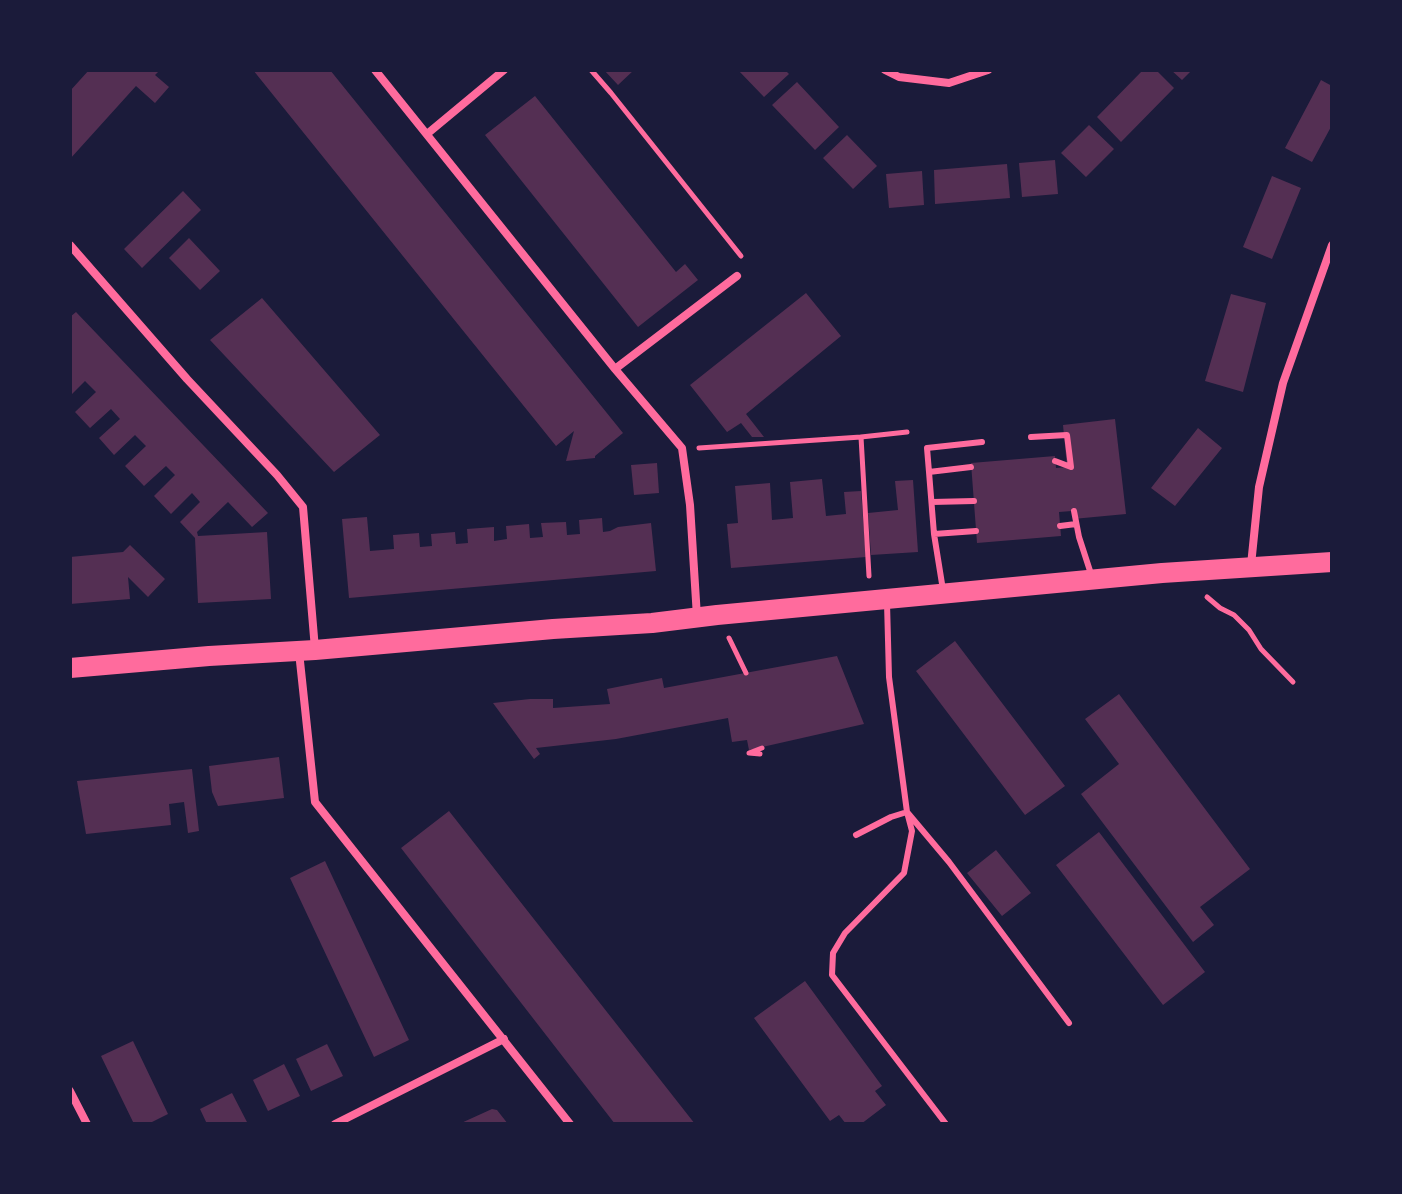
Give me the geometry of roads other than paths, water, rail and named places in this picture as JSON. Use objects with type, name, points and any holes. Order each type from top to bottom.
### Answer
[{"type":"main road","points":[[70,668],[307,651],[1181,571],[1332,562]]},
{"type":"street","points":[[375,70],[682,448],[707,616]]},
{"type":"street","points":[[427,134],[504,70]]},
{"type":"street","points":[[885,70],[899,77],[949,83],[988,70]]},
{"type":"street","points":[[1251,566],[1259,487],[1283,383],[1332,245]]},
{"type":"street","points":[[72,250],[303,507],[315,802],[570,1124]]},
{"type":"street","points":[[615,369],[737,276]]},
{"type":"street","points":[[335,1124],[504,1039]]},
{"type":"street","points":[[70,1091],[87,1124]]},
{"type":"lane","points":[[1031,437],[1067,435],[1071,467],[1055,461]]},
{"type":"lane","points":[[944,594],[934,534],[927,448],[982,442]]},
{"type":"lane","points":[[929,472],[971,467]]},
{"type":"lane","points":[[932,502],[974,501]]},
{"type":"lane","points":[[1074,511],[1093,579]]},
{"type":"lane","points":[[1060,526],[1076,524]]},
{"type":"lane","points":[[934,534],[976,531]]},
{"type":"lane","points":[[879,600],[912,831],[904,873],[845,933],[833,953],[832,975],[946,1124]]},
{"type":"lane","points":[[856,835],[907,812]]},
{"type":"lane","points":[[907,812],[949,862],[1069,1023]]}]
